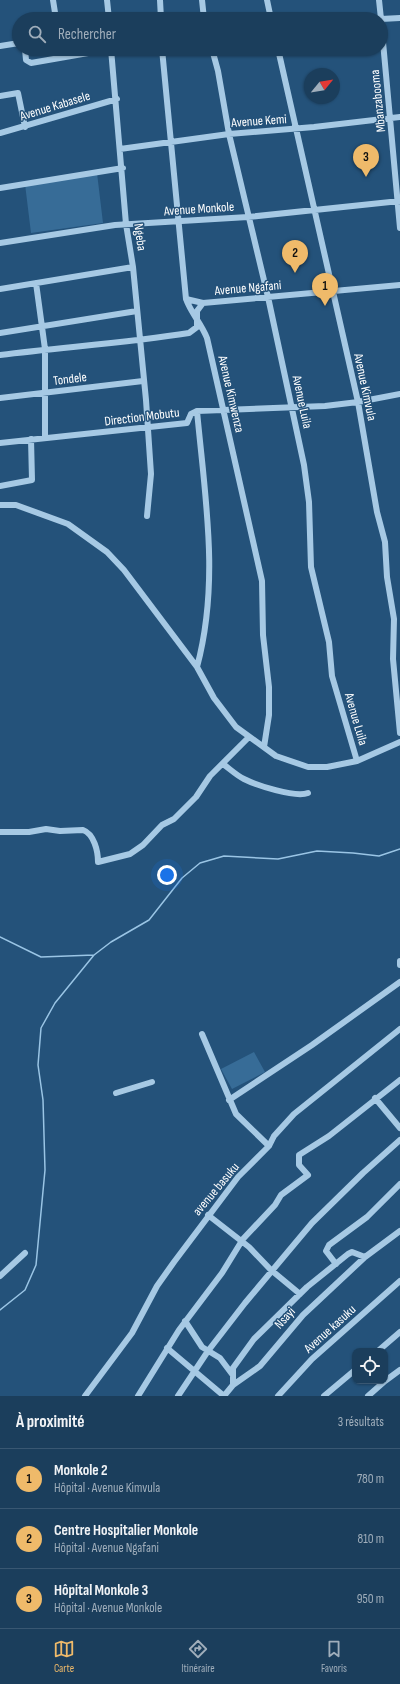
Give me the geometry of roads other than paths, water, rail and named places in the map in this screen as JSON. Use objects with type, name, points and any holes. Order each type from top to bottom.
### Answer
[{"type":"street","points":[[53,0],[55,12]]},
{"type":"street","points":[[107,0],[108,12]]},
{"type":"street","points":[[160,0],[161,12]]},
{"type":"street","points":[[202,0],[203,12]]},
{"type":"street","points":[[267,0],[270,12]]},
{"type":"street","name":"Mbanzabooma","points":[[379,0],[380,12]]},
{"type":"street","points":[[388,19],[400,18]]},
{"type":"street","points":[[0,46],[12,44]]},
{"type":"street","points":[[26,56],[26,60],[31,63],[71,56]]},
{"type":"street","name":"Ngeba","points":[[112,56],[123,168],[126,224],[133,267],[148,427],[151,474],[147,516]]},
{"type":"street","name":"Avenue Kimwenza","points":[[163,56],[186,299],[189,309],[198,319],[207,338],[262,581],[263,635],[269,687],[269,715],[264,747]]},
{"type":"street","name":"Avenue Luila","points":[[214,56],[229,134],[268,297],[305,472],[311,567],[329,642],[332,676],[357,761]]},
{"type":"street","name":"Avenue Kimvula","points":[[280,56],[358,402],[377,512],[384,542],[387,577],[394,620],[393,659],[400,733]]},
{"type":"street","name":"Mbanzabooma","points":[[385,56],[400,228]]},
{"type":"street","points":[[0,96],[18,93],[25,127]]},
{"type":"street","name":"Avenue Kabasele","points":[[0,133],[25,127],[117,99]]},
{"type":"street","name":"Avenue Kemi","points":[[120,149],[229,134],[296,129],[400,117]]},
{"type":"street","points":[[0,188],[123,168]]},
{"type":"street","name":"Avenue Monkole","points":[[0,243],[126,224],[248,217],[398,201]]},
{"type":"street","points":[[0,289],[133,267]]},
{"type":"street","points":[[36,283],[45,349],[45,438]]},
{"type":"street","name":"Avenue Ngafani","points":[[0,355],[140,340],[191,332],[197,327],[197,311],[204,303],[400,285]]},
{"type":"street","points":[[186,299],[204,303]]},
{"type":"street","points":[[0,333],[137,311]]},
{"type":"street","name":"Tondele","points":[[0,398],[45,394],[143,381]]},
{"type":"street","name":"Direction Mobutu","points":[[0,443],[186,423],[190,415],[197,411],[291,407],[358,402],[400,394]]},
{"type":"street","points":[[197,411],[209,542],[210,579],[207,617],[197,667]]},
{"type":"street","points":[[0,486],[32,480],[31,439]]},
{"type":"street","points":[[0,505],[16,506],[68,524],[107,552],[124,570],[197,667],[214,698],[238,730],[276,756],[308,767],[327,767],[357,761],[400,742]]},
{"type":"street","points":[[0,832],[29,832],[46,829],[60,831],[83,830],[92,837],[98,862],[132,853],[143,845],[162,825],[174,819],[249,737]]},
{"type":"street","points":[[223,764],[238,775],[259,784],[287,792],[301,794],[308,793]]},
{"type":"street","points":[[229,1100],[312,1045],[400,982]]},
{"type":"street","name":"avenue basuku","points":[[85,1396],[132,1333],[157,1286],[208,1215],[238,1177],[269,1146],[274,1136],[294,1114],[400,1029]]},
{"type":"street","points":[[202,1034],[236,1114],[269,1146]]},
{"type":"street","points":[[138,1396],[167,1348],[247,1235],[275,1205],[281,1195],[308,1175],[299,1165],[299,1155],[329,1136],[375,1098],[400,1080]]},
{"type":"street","points":[[116,1093],[152,1082]]},
{"type":"street","points":[[375,1098],[400,1128]]},
{"type":"street","points":[[178,1396],[208,1351],[271,1270],[312,1222],[400,1140]]},
{"type":"street","points":[[336,1264],[326,1251],[329,1245],[367,1217],[400,1184]]},
{"type":"street","points":[[208,1215],[242,1243],[252,1249],[271,1270],[300,1294]]},
{"type":"street","name":"Nsayi","points":[[224,1396],[233,1385],[256,1370],[302,1315],[335,1287],[365,1257],[400,1231]]},
{"type":"street","points":[[0,1276],[25,1252]]},
{"type":"street","points":[[233,1385],[232,1374],[234,1365],[254,1339],[300,1294],[350,1253],[365,1257]]},
{"type":"street","name":"Avenue kasuku","points":[[278,1396],[312,1359],[400,1281]]},
{"type":"street","points":[[186,1321],[198,1342],[208,1351],[220,1358],[232,1374]]},
{"type":"street","points":[[381,1348],[400,1332]]},
{"type":"street","points":[[167,1348],[224,1396]]},
{"type":"street","points":[[388,1379],[400,1370]]},
{"type":"street","points":[[324,1396],[352,1373]]},
{"type":"street","points":[[368,1396],[382,1384]]},
{"type":"waterway","points":[[0,937],[41,957],[94,955],[111,942],[149,920],[182,878],[200,863],[224,856],[278,859],[317,851],[379,856],[400,849]]},
{"type":"waterway","points":[[0,1310],[25,1290],[36,1265],[45,1170],[43,1100],[38,1065],[41,1028],[55,1003],[94,955]]},
{"type":"place","name":"Hôpital Monkole 3","points":[[366,177]]},
{"type":"place","name":"Centre Hospitalier Monkole","points":[[295,273]]},
{"type":"place","name":"Monkole 2","points":[[325,306]]}]
